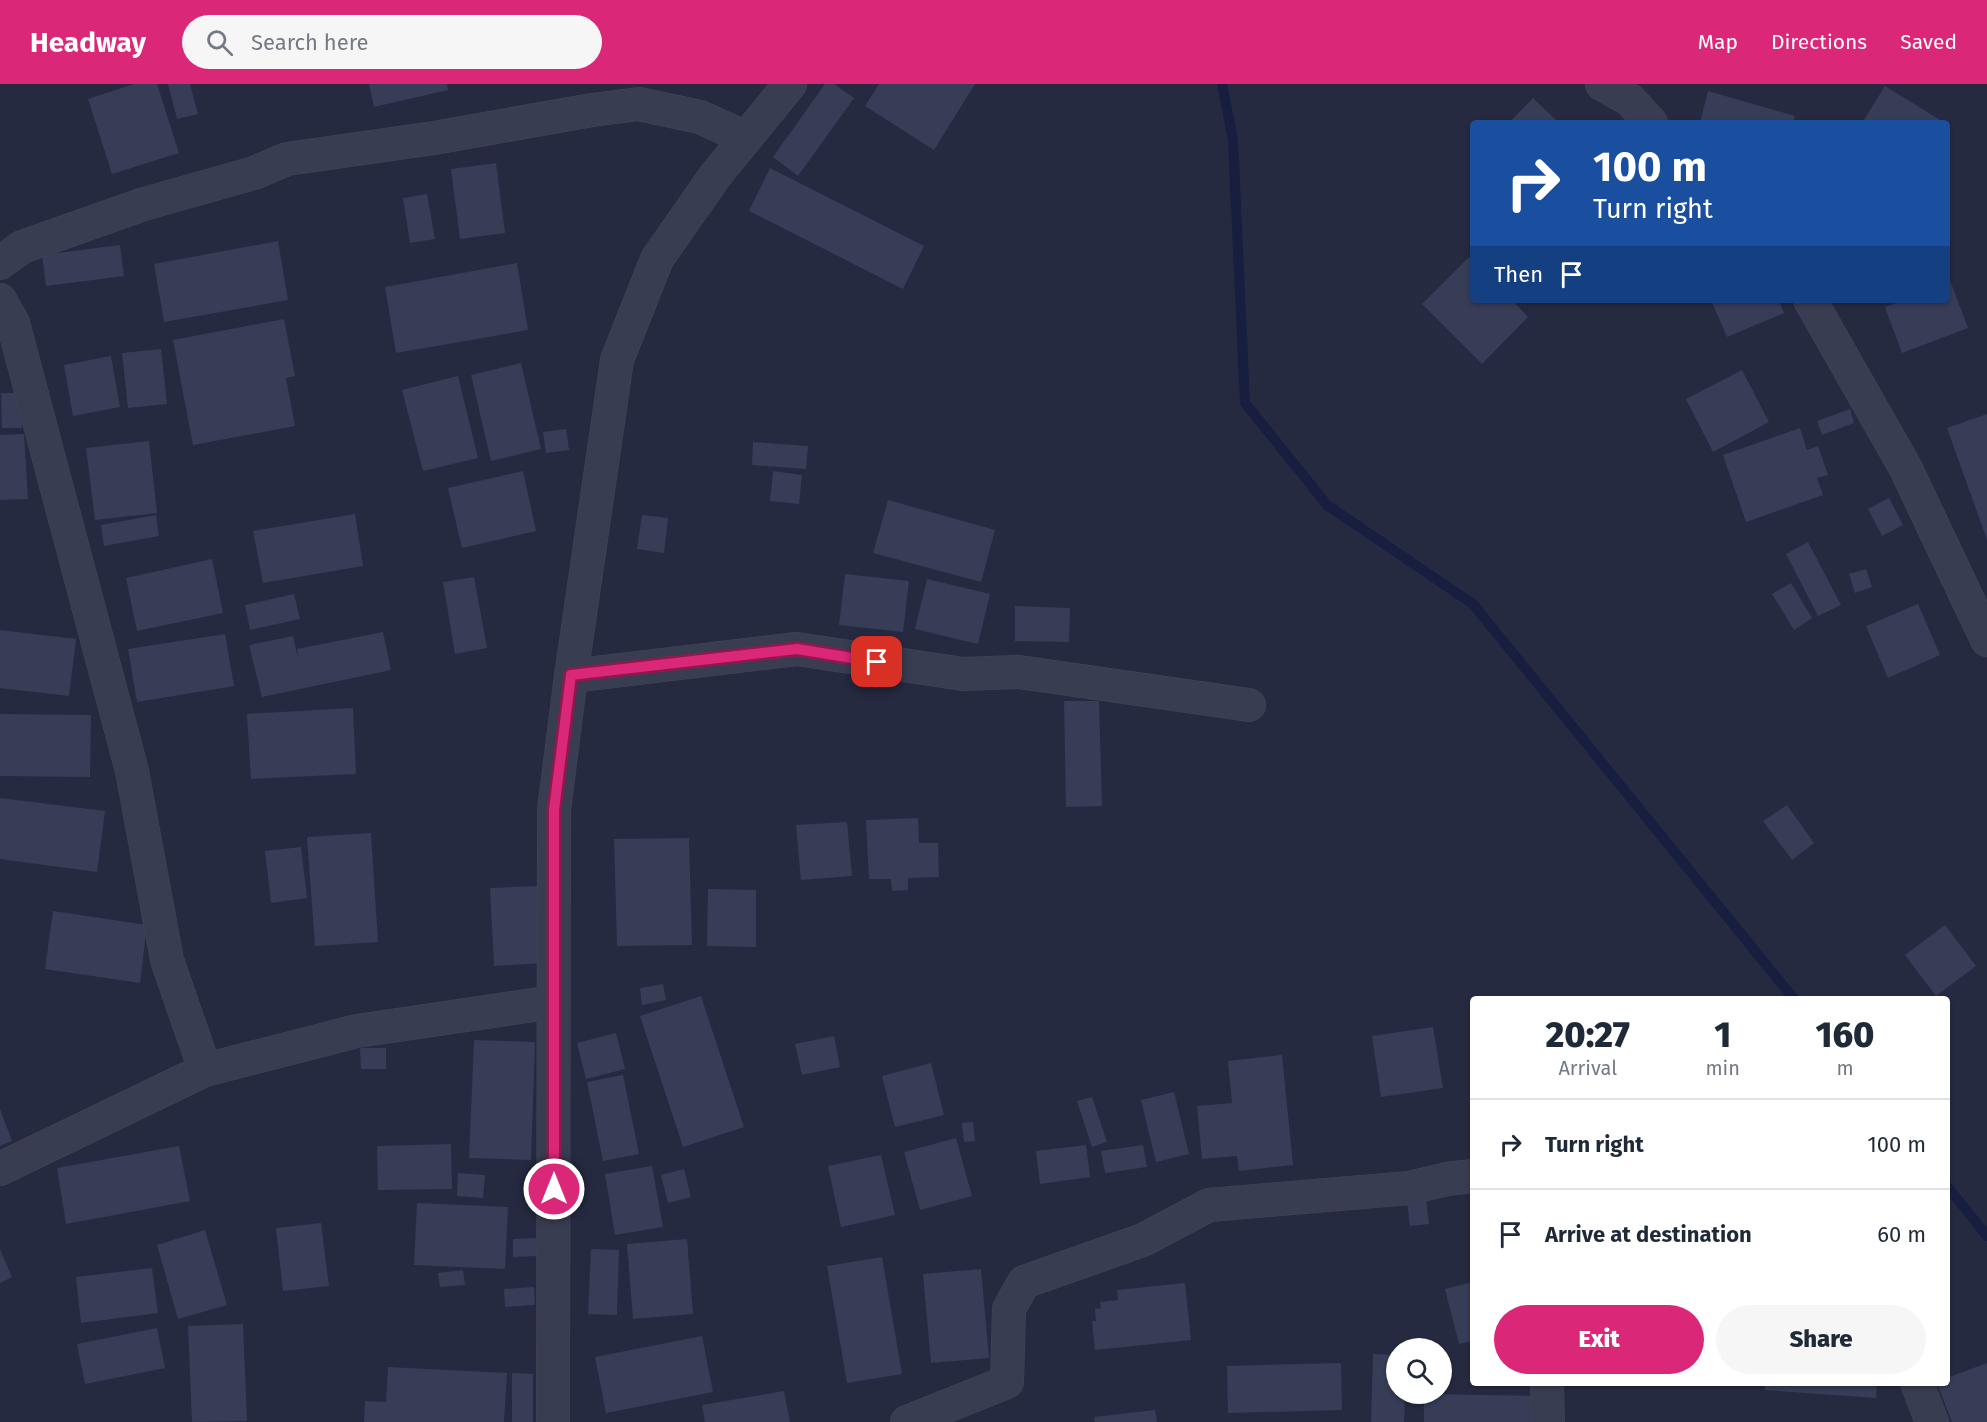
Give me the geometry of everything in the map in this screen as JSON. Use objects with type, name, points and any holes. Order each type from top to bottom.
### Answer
[{"type":"street","points":[[553,1422],[554,810],[571,675],[617,360],[657,258],[715,176],[790,84]]},
{"type":"street","points":[[1602,84],[1645,102]]},
{"type":"street","points":[[0,263],[22,247],[144,204],[254,173],[287,159],[434,138],[639,104],[700,117],[746,138]]},
{"type":"street","points":[[0,300],[13,323],[132,771],[167,960],[205,1070]]},
{"type":"street","points":[[1812,303],[1905,467],[1987,640]]},
{"type":"street","points":[[571,675],[797,649],[963,674],[1019,672],[1249,705]]},
{"type":"street","points":[[0,1169],[205,1070],[357,1031],[554,1002]]},
{"type":"street","points":[[907,1422],[1006,1382],[1010,1309],[1024,1282],[1143,1240],[1209,1205],[1409,1188],[1470,1176]]},
{"type":"street","points":[[1918,1386],[1932,1422]]},
{"type":"street","points":[[1546,1387],[1548,1422]]},
{"type":"building","points":[[134,84],[157,84],[179,153],[112,174],[88,99]]},
{"type":"building","points":[[168,84],[190,84],[198,114],[177,119]]},
{"type":"building","points":[[369,84],[447,84],[448,90],[374,107]]},
{"type":"building","points":[[825,84],[834,84],[854,98],[798,176],[773,157]]},
{"type":"building","points":[[879,84],[975,84],[934,150],[865,106]]},
{"type":"building","points":[[1885,86],[1940,120],[1864,120]]},
{"type":"building","points":[[1708,91],[1795,116],[1794,120],[1701,120]]},
{"type":"building","points":[[1533,98],[1556,120],[1512,120]]},
{"type":"building","points":[[496,163],[505,233],[460,239],[451,169]]},
{"type":"building","points":[[770,168],[924,246],[903,289],[749,211]]},
{"type":"building","points":[[427,194],[435,239],[410,243],[403,198]]},
{"type":"building","points":[[278,241],[288,300],[164,322],[154,264]]},
{"type":"building","points":[[120,245],[124,276],[46,286],[42,255]]},
{"type":"building","points":[[1469,257],[1470,303],[1515,303],[1528,317],[1482,364],[1422,304]]},
{"type":"building","points":[[517,263],[528,330],[396,353],[385,287]]},
{"type":"building","points":[[1950,283],[1968,328],[1902,353],[1885,307],[1896,303],[1950,303]]},
{"type":"building","points":[[1712,303],[1780,303],[1784,313],[1727,337]]},
{"type":"building","points":[[284,319],[295,376],[286,378],[295,426],[193,445],[173,340]]},
{"type":"building","points":[[161,349],[167,404],[128,408],[122,353]]},
{"type":"building","points":[[111,356],[120,407],[73,416],[64,365]]},
{"type":"building","points":[[521,363],[541,449],[491,461],[471,375]]},
{"type":"building","points":[[1742,370],[1769,422],[1713,452],[1686,399]]},
{"type":"building","points":[[458,376],[478,458],[423,471],[402,390]]},
{"type":"building","points":[[1,393],[21,393],[22,428],[2,428]]},
{"type":"building","points":[[1850,409],[1854,423],[1822,435],[1817,421]]},
{"type":"building","points":[[1987,414],[1987,540],[1947,428]]},
{"type":"building","points":[[1800,428],[1807,450],[1818,446],[1828,475],[1817,478],[1823,495],[1746,522],[1723,455]]},
{"type":"building","points":[[566,429],[569,450],[546,453],[543,432]]},
{"type":"building","points":[[24,434],[28,499],[0,500],[0,435]]},
{"type":"building","points":[[149,441],[157,513],[95,520],[86,448]]},
{"type":"building","points":[[753,442],[808,446],[806,469],[752,465]]},
{"type":"building","points":[[523,471],[536,531],[462,548],[448,488]]},
{"type":"building","points":[[773,471],[802,475],[799,504],[770,501]]},
{"type":"building","points":[[1889,498],[1903,525],[1882,536],[1868,509]]},
{"type":"building","points":[[888,500],[995,530],[981,582],[873,553]]},
{"type":"building","points":[[355,514],[363,566],[263,583],[253,531]]},
{"type":"building","points":[[156,515],[159,536],[104,546],[101,525]]},
{"type":"building","points":[[642,515],[668,518],[664,553],[637,549]]},
{"type":"building","points":[[1808,542],[1841,605],[1818,616],[1786,554]]},
{"type":"building","points":[[212,559],[223,613],[137,631],[126,578]]},
{"type":"building","points":[[1866,569],[1872,587],[1855,593],[1849,574]]},
{"type":"building","points":[[845,574],[909,581],[903,632],[839,625]]},
{"type":"building","points":[[474,577],[487,648],[455,654],[443,582]]},
{"type":"building","points":[[927,579],[990,594],[978,644],[915,629]]},
{"type":"building","points":[[1791,583],[1812,618],[1794,630],[1772,594]]},
{"type":"building","points":[[294,594],[300,619],[250,630],[245,605]]},
{"type":"building","points":[[1918,604],[1940,655],[1888,678],[1866,626]]},
{"type":"building","points":[[1015,606],[1070,608],[1069,642],[1015,641]]},
{"type":"building","points":[[0,630],[76,639],[69,696],[0,688]]},
{"type":"building","points":[[383,632],[391,670],[262,697],[249,645],[293,636],[298,659],[297,649]]},
{"type":"building","points":[[225,634],[234,686],[137,702],[128,649]]},
{"type":"building","points":[[1064,701],[1099,701],[1102,806],[1066,807]]},
{"type":"building","points":[[353,708],[356,774],[251,779],[247,714]]},
{"type":"building","points":[[0,714],[91,715],[90,777],[0,776]]},
{"type":"building","points":[[0,798],[105,811],[97,872],[0,859]]},
{"type":"building","points":[[1787,805],[1814,843],[1792,860],[1763,821]]},
{"type":"building","points":[[918,818],[919,843],[938,843],[939,877],[908,878],[908,890],[892,891],[891,879],[869,879],[866,820]]},
{"type":"building","points":[[847,822],[852,876],[801,880],[796,825]]},
{"type":"building","points":[[371,833],[378,942],[315,946],[307,837]]},
{"type":"building","points":[[689,838],[692,945],[617,946],[614,839]]},
{"type":"building","points":[[301,847],[307,898],[271,903],[265,851]]},
{"type":"building","points":[[537,886],[542,963],[494,966],[490,888]]},
{"type":"building","points":[[708,889],[756,890],[756,947],[707,946]]},
{"type":"building","points":[[53,911],[147,925],[140,983],[45,969]]},
{"type":"building","points":[[1945,925],[1976,966],[1936,996],[1905,955]]},
{"type":"building","points":[[663,984],[666,1000],[642,1005],[640,988]]},
{"type":"building","points":[[701,996],[744,1127],[683,1147],[640,1016]]},
{"type":"building","points":[[1433,1027],[1443,1088],[1381,1097],[1372,1036]]},
{"type":"building","points":[[616,1033],[625,1069],[586,1079],[577,1043]]},
{"type":"building","points":[[834,1036],[840,1067],[802,1075],[795,1044]]},
{"type":"building","points":[[474,1040],[535,1042],[531,1160],[469,1158]]},
{"type":"building","points":[[360,1048],[386,1048],[386,1069],[361,1069]]},
{"type":"building","points":[[1282,1055],[1293,1165],[1239,1171],[1237,1156],[1202,1159],[1197,1106],[1232,1103],[1228,1061]]},
{"type":"building","points":[[931,1063],[944,1115],[895,1127],[882,1076]]},
{"type":"building","points":[[623,1075],[639,1154],[603,1161],[587,1082]]},
{"type":"building","points":[[1174,1092],[1189,1154],[1156,1162],[1141,1100]]},
{"type":"building","points":[[1092,1097],[1107,1142],[1092,1147],[1077,1101]]},
{"type":"building","points":[[0,1109],[12,1141],[0,1146]]},
{"type":"building","points":[[973,1122],[975,1141],[964,1142],[962,1123]]},
{"type":"building","points":[[956,1138],[972,1196],[920,1210],[904,1152]]},
{"type":"building","points":[[451,1144],[452,1189],[378,1190],[377,1146]]},
{"type":"building","points":[[1086,1145],[1090,1177],[1040,1184],[1036,1151]]},
{"type":"building","points":[[1143,1145],[1147,1167],[1105,1173],[1101,1151]]},
{"type":"building","points":[[179,1146],[190,1201],[66,1224],[57,1168]]},
{"type":"building","points":[[881,1155],[895,1215],[841,1227],[828,1166]]},
{"type":"building","points":[[652,1166],[663,1227],[615,1235],[605,1174]]},
{"type":"building","points":[[684,1169],[691,1197],[668,1203],[661,1175]]},
{"type":"building","points":[[458,1173],[485,1175],[483,1198],[457,1196]]},
{"type":"building","points":[[1426,1199],[1429,1224],[1410,1226],[1407,1202]]},
{"type":"building","points":[[417,1203],[508,1207],[505,1269],[414,1265]]},
{"type":"building","points":[[321,1223],[329,1286],[283,1291],[276,1228]]},
{"type":"building","points":[[205,1230],[227,1305],[178,1319],[157,1245]]},
{"type":"building","points":[[536,1238],[537,1256],[513,1257],[513,1239]]},
{"type":"building","points":[[687,1239],[693,1314],[633,1319],[627,1244]]},
{"type":"building","points":[[0,1249],[12,1277],[0,1283]]},
{"type":"building","points":[[591,1249],[619,1250],[617,1315],[588,1314]]},
{"type":"building","points":[[882,1257],[902,1374],[847,1383],[827,1266]]},
{"type":"building","points":[[152,1268],[158,1313],[81,1323],[76,1277]]},
{"type":"building","points":[[981,1269],[989,1358],[931,1363],[923,1274]]},
{"type":"building","points":[[463,1270],[465,1285],[440,1287],[438,1273]]},
{"type":"building","points":[[1185,1283],[1191,1340],[1095,1350],[1092,1321],[1096,1321],[1095,1309],[1101,1308],[1100,1302],[1118,1300],[1117,1290]]},
{"type":"building","points":[[1470,1283],[1470,1342],[1459,1344],[1445,1289]]},
{"type":"building","points":[[534,1287],[535,1305],[505,1307],[504,1289]]},
{"type":"building","points":[[243,1324],[247,1421],[192,1422],[188,1326]]},
{"type":"building","points":[[157,1328],[165,1368],[85,1384],[77,1344]]},
{"type":"building","points":[[702,1336],[713,1392],[606,1413],[595,1357]]},
{"type":"building","points":[[1373,1354],[1386,1355],[1386,1404],[1405,1404],[1404,1422],[1371,1422]]},
{"type":"building","points":[[1341,1363],[1342,1410],[1228,1413],[1227,1366]]},
{"type":"building","points":[[1987,1363],[1987,1422],[1952,1422],[1938,1386],[1950,1386],[1950,1377]]},
{"type":"building","points":[[388,1367],[507,1373],[504,1422],[364,1422],[365,1401],[386,1402]]},
{"type":"building","points":[[512,1373],[533,1374],[533,1422],[512,1422]]},
{"type":"building","points":[[1765,1386],[1877,1386],[1876,1398],[1765,1390]]},
{"type":"building","points":[[784,1391],[790,1422],[705,1422],[702,1405]]},
{"type":"building","points":[[1452,1394],[1536,1396],[1536,1422],[1424,1422],[1424,1404],[1452,1404]]},
{"type":"building","points":[[1155,1410],[1157,1422],[1095,1422],[1094,1417]]},
{"type":"waterway","points":[[1222,84],[1233,140],[1245,403],[1327,505],[1473,604],[1792,996]]},
{"type":"waterway","points":[[1950,1190],[1987,1236]]},
{"type":"route","points":[[554,1189],[554,810],[571,675],[797,649],[877,662]]}]
